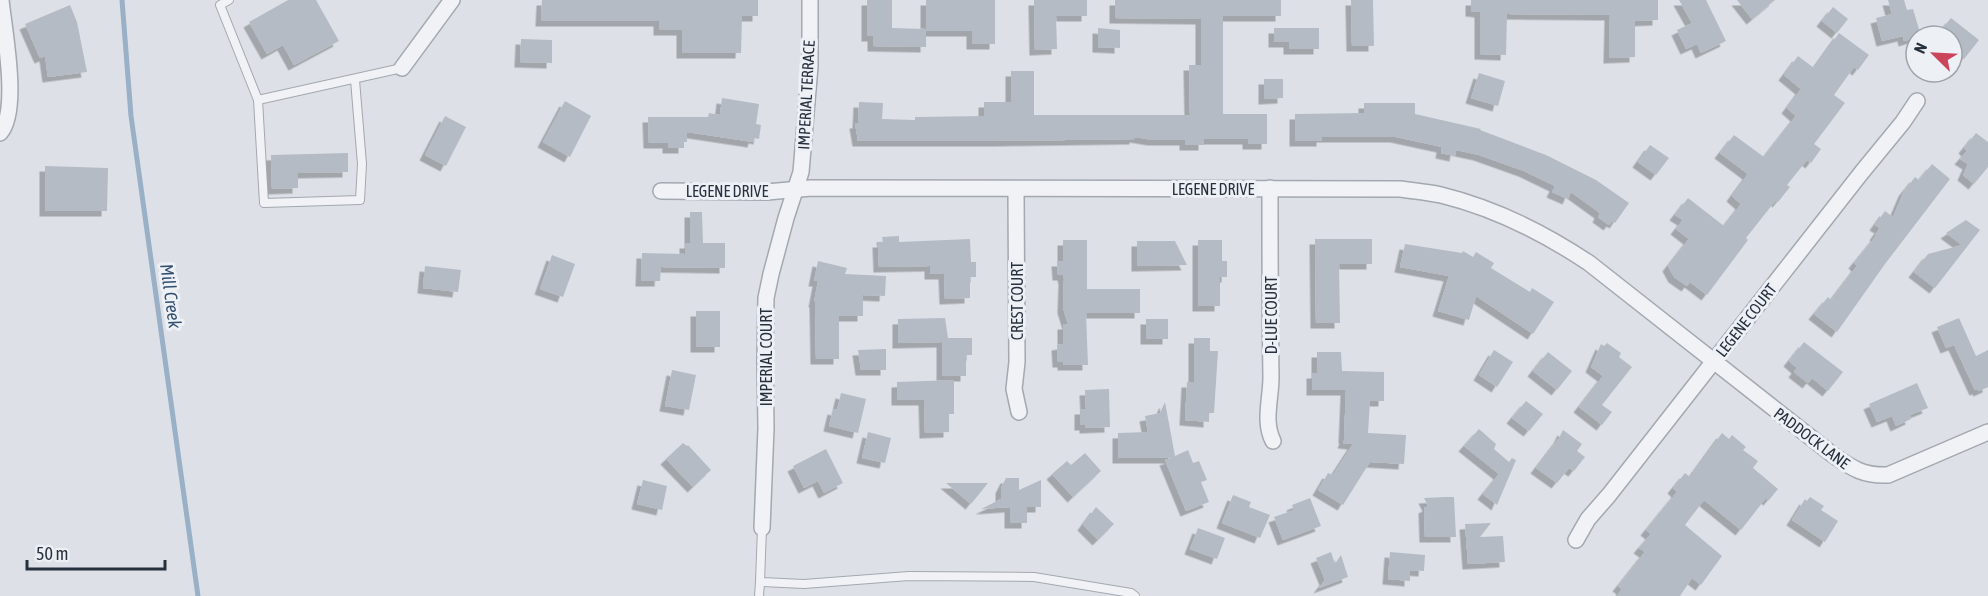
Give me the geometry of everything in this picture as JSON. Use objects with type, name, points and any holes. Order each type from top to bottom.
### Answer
[{"type":"street","points":[[1,0],[11,92],[10,114],[1,130]]},
{"type":"street","points":[[402,68],[452,0]]},
{"type":"street","name":"IMPERIAL TERRACE","points":[[795,189],[801,172],[808,89],[810,0]]},
{"type":"street","name":"LEGENE COURT","points":[[1576,540],[1588,519],[1904,122],[1917,101]]},
{"type":"street","name":"LEGENE DRIVE","points":[[661,190],[766,192],[795,189],[1400,189],[1441,195],[1527,227],[1564,247],[1589,263],[1714,362]]},
{"type":"street","name":"IMPERIAL COURT","points":[[762,528],[766,428],[766,298],[795,189]]},
{"type":"street","name":"D-LUE COURT","points":[[1270,189],[1271,384],[1268,422],[1269,433],[1273,441]]},
{"type":"street","name":"CREST COURT","points":[[1016,190],[1017,362],[1014,389],[1019,412]]},
{"type":"street","name":"PADDOCK LANE","points":[[1714,362],[1833,455],[1854,469],[1872,475],[1888,475],[1988,432]]},
{"type":"lane","points":[[230,0],[220,4],[258,100],[264,203],[360,200],[362,164],[355,80]]},
{"type":"lane","points":[[258,100],[402,68]]},
{"type":"lane","points":[[759,596],[762,528]]},
{"type":"lane","points":[[760,582],[804,584],[909,576],[1034,577],[1131,593],[1135,596]]},
{"type":"building","points":[[288,0],[316,0],[339,41],[294,65],[283,45],[267,54],[249,22]]},
{"type":"building","points":[[542,0],[758,0],[758,16],[742,16],[741,53],[682,53],[682,30],[659,30],[659,21],[541,21]]},
{"type":"building","points":[[867,0],[892,0],[892,28],[926,29],[926,0],[995,0],[995,44],[972,44],[972,31],[926,31],[926,47],[873,46],[873,36],[867,36]]},
{"type":"building","points":[[1034,0],[1087,0],[1087,16],[1056,16],[1057,49],[1035,50]]},
{"type":"building","points":[[1115,0],[1281,0],[1281,16],[1223,16],[1223,114],[1267,114],[1267,144],[1248,144],[1248,139],[1204,139],[1204,145],[1185,145],[1185,140],[1153,140],[1135,137],[1135,139],[999,141],[858,141],[855,123],[858,123],[859,102],[883,103],[882,119],[915,120],[915,117],[984,116],[984,102],[1011,102],[1011,71],[1034,71],[1034,115],[1190,115],[1189,65],[1201,65],[1201,19],[1115,18]]},
{"type":"building","points":[[1351,0],[1373,0],[1374,46],[1352,46]]},
{"type":"building","points":[[1471,0],[1658,0],[1658,20],[1635,21],[1635,57],[1609,58],[1610,15],[1507,14],[1506,55],[1480,54],[1480,12],[1471,11]]},
{"type":"building","points":[[1679,0],[1706,0],[1726,41],[1701,53],[1697,44],[1686,49],[1677,30],[1692,23]]},
{"type":"building","points":[[1737,0],[1775,0],[1752,19]]},
{"type":"building","points":[[1888,0],[1904,0],[1907,10],[1913,9],[1917,24],[1904,24],[1904,41],[1903,36],[1882,41],[1876,18],[1892,14]]},
{"type":"building","points":[[70,5],[77,22],[87,72],[48,77],[45,56],[40,58],[25,24]]},
{"type":"building","points":[[1833,7],[1848,19],[1837,33],[1822,21]]},
{"type":"building","points":[[1951,18],[1959,24],[1946,24]]},
{"type":"building","points":[[1098,28],[1120,30],[1120,48],[1098,47]]},
{"type":"building","points":[[1274,28],[1319,28],[1319,49],[1289,49],[1289,42],[1274,42]]},
{"type":"building","points":[[1964,28],[1979,40],[1964,59]]},
{"type":"building","points":[[1839,33],[1869,55],[1858,70],[1854,67],[1834,95],[1845,103],[1814,144],[1821,149],[1811,163],[1807,160],[1787,185],[1790,187],[1778,202],[1776,200],[1746,238],[1748,240],[1707,295],[1690,282],[1687,286],[1674,277],[1668,266],[1689,239],[1676,229],[1683,220],[1675,215],[1688,198],[1724,226],[1741,204],[1732,196],[1748,174],[1720,153],[1734,135],[1764,157],[1796,116],[1787,108],[1801,89],[1784,75],[1798,56],[1814,68]]},
{"type":"building","points":[[521,39],[552,40],[552,63],[520,62]]},
{"type":"building","points":[[1479,73],[1505,81],[1498,106],[1471,98]]},
{"type":"building","points":[[1264,79],[1283,79],[1283,98],[1264,99]]},
{"type":"building","points":[[722,98],[759,104],[756,124],[761,125],[759,139],[754,138],[753,142],[687,132],[687,142],[684,142],[684,148],[668,148],[668,143],[649,143],[648,117],[708,117],[709,113],[720,115]]},
{"type":"building","points":[[565,101],[591,116],[570,157],[543,142]]},
{"type":"building","points":[[1364,103],[1415,103],[1415,114],[1481,129],[1546,155],[1596,180],[1629,203],[1615,223],[1612,221],[1609,225],[1598,217],[1600,213],[1571,192],[1568,199],[1552,192],[1555,186],[1524,171],[1479,155],[1456,150],[1455,156],[1441,153],[1442,147],[1396,137],[1322,137],[1322,141],[1295,141],[1295,114],[1364,113]]},
{"type":"building","points":[[445,116],[466,127],[446,166],[425,155]]},
{"type":"building","points":[[1976,133],[1988,142],[1988,167],[1974,184],[1963,175],[1968,164],[1960,159],[1967,151],[1964,148]]},
{"type":"building","points":[[1650,145],[1669,158],[1656,175],[1638,162]]},
{"type":"building","points":[[348,153],[348,172],[298,173],[298,188],[272,189],[271,155]]},
{"type":"building","points":[[1932,164],[1950,179],[1837,332],[1814,314],[1828,297],[1831,300],[1857,266],[1854,263],[1876,236],[1880,228],[1875,225],[1885,211],[1893,217],[1904,191],[1915,177],[1919,180]]},
{"type":"building","points":[[45,166],[108,168],[107,211],[45,211]]},
{"type":"building","points":[[690,212],[702,212],[703,243],[725,243],[725,268],[661,267],[660,281],[641,281],[642,253],[685,254],[685,243],[690,243]]},
{"type":"building","points":[[1966,220],[1980,230],[1935,288],[1914,272],[1928,254],[1962,245],[1946,233]]},
{"type":"building","points":[[899,236],[899,242],[970,239],[971,262],[976,262],[976,277],[970,277],[970,298],[945,299],[944,274],[930,274],[930,266],[879,267],[878,242],[883,242],[882,237]]},
{"type":"building","points":[[1315,239],[1372,239],[1372,264],[1339,264],[1340,323],[1316,323]]},
{"type":"building","points":[[1063,240],[1087,240],[1087,289],[1140,289],[1140,313],[1086,313],[1088,365],[1063,365],[1063,362],[1058,362],[1057,345],[1063,344],[1063,324],[1068,324],[1063,308],[1064,279],[1063,275],[1058,275],[1057,261],[1063,261]]},
{"type":"building","points":[[1198,240],[1222,240],[1222,261],[1227,261],[1227,277],[1220,277],[1220,306],[1198,306]]},
{"type":"building","points":[[1137,241],[1175,241],[1187,265],[1137,266]]},
{"type":"building","points":[[1405,244],[1462,253],[1463,251],[1473,257],[1476,252],[1494,263],[1491,268],[1530,292],[1532,288],[1554,302],[1533,334],[1476,296],[1469,320],[1438,311],[1449,276],[1400,267]]},
{"type":"building","points":[[552,255],[575,264],[563,297],[540,289]]},
{"type":"building","points":[[818,261],[847,268],[845,274],[886,276],[885,296],[863,295],[863,316],[839,316],[839,359],[816,359],[814,302],[818,281],[814,281]]},
{"type":"building","points":[[425,266],[461,270],[458,292],[423,288]]},
{"type":"building","points":[[696,311],[720,311],[720,347],[696,347]]},
{"type":"building","points":[[945,318],[948,338],[972,338],[972,355],[966,355],[966,376],[942,376],[942,342],[898,343],[898,319]]},
{"type":"building","points":[[1959,318],[1976,356],[1988,350],[1988,387],[1979,391],[1975,390],[1954,345],[1946,348],[1937,327]]},
{"type":"building","points":[[1146,319],[1168,319],[1168,339],[1146,339]]},
{"type":"building","points":[[1194,338],[1210,338],[1210,351],[1218,351],[1214,413],[1209,413],[1209,422],[1185,420],[1187,382],[1194,382]]},
{"type":"building","points":[[1804,342],[1843,372],[1828,391],[1812,378],[1808,383],[1794,372],[1797,368],[1789,361]]},
{"type":"building","points":[[1607,343],[1621,353],[1619,357],[1632,367],[1602,405],[1612,412],[1602,425],[1579,407],[1603,376],[1591,367],[1601,344],[1604,346]]},
{"type":"building","points":[[886,349],[886,370],[861,370],[858,350]]},
{"type":"building","points":[[1494,350],[1513,362],[1497,387],[1479,375]]},
{"type":"building","points":[[1317,352],[1341,352],[1342,371],[1384,372],[1384,401],[1370,401],[1368,433],[1406,435],[1404,464],[1370,462],[1343,505],[1318,490],[1328,473],[1333,475],[1353,444],[1343,443],[1346,390],[1312,390],[1312,373],[1317,373]]},
{"type":"building","points":[[1548,352],[1572,371],[1557,390],[1533,371]]},
{"type":"building","points":[[672,370],[696,375],[689,410],[665,406]]},
{"type":"building","points":[[954,380],[954,414],[949,414],[949,432],[925,433],[924,400],[897,400],[897,382]]},
{"type":"building","points":[[1917,383],[1928,408],[1910,415],[1911,419],[1896,426],[1892,416],[1877,422],[1869,404]]},
{"type":"building","points":[[1109,389],[1110,427],[1085,428],[1085,425],[1080,425],[1080,409],[1086,409],[1085,390]]},
{"type":"building","points":[[841,393],[866,399],[858,433],[829,426],[833,409],[837,410]]},
{"type":"building","points":[[1526,401],[1543,414],[1529,431],[1512,418]]},
{"type":"building","points":[[1165,402],[1175,456],[1188,450],[1193,463],[1199,461],[1207,480],[1201,482],[1209,502],[1186,511],[1165,460],[1171,458],[1118,458],[1118,433],[1148,432],[1145,416],[1160,413]]},
{"type":"building","points":[[1479,429],[1496,444],[1494,449],[1509,462],[1512,458],[1516,460],[1497,505],[1483,494],[1499,474],[1464,446]]},
{"type":"building","points":[[1563,430],[1582,444],[1577,451],[1585,457],[1574,471],[1569,468],[1557,483],[1536,468]]},
{"type":"building","points":[[868,432],[891,438],[885,463],[862,458]]},
{"type":"building","points":[[1722,433],[1729,439],[1732,435],[1746,447],[1743,450],[1758,461],[1753,468],[1778,489],[1769,500],[1766,498],[1741,530],[1704,500],[1685,525],[1722,556],[1701,585],[1692,578],[1680,596],[1617,596],[1622,589],[1618,586],[1645,552],[1639,548],[1651,534],[1646,530],[1677,492],[1673,488],[1685,473],[1690,477]]},
{"type":"building","points":[[683,443],[688,445],[711,470],[693,487],[666,459]]},
{"type":"building","points":[[826,449],[843,483],[824,493],[818,481],[804,488],[793,466]]},
{"type":"building","points":[[1085,453],[1101,471],[1073,497],[1052,474],[1067,461],[1071,465]]},
{"type":"building","points":[[1006,478],[1019,478],[1019,490],[1041,480],[1041,507],[1027,507],[1027,523],[1010,523],[1010,507],[981,509],[1001,499],[1001,488]]},
{"type":"building","points":[[643,480],[667,486],[662,510],[637,504]]},
{"type":"building","points":[[946,483],[988,483],[971,504]]},
{"type":"building","points":[[1233,495],[1251,502],[1249,507],[1270,515],[1260,538],[1222,523]]},
{"type":"building","points":[[1454,497],[1456,537],[1425,537],[1424,508],[1428,506],[1424,498]]},
{"type":"building","points":[[1810,497],[1824,506],[1821,510],[1838,521],[1825,542],[1792,520],[1805,499],[1807,501]]},
{"type":"building","points":[[1310,498],[1321,526],[1283,540],[1274,517],[1294,510],[1292,505]]},
{"type":"building","points":[[1096,507],[1114,524],[1098,540],[1083,525]]},
{"type":"building","points":[[1491,523],[1480,537],[1503,536],[1505,562],[1468,564],[1465,524]]},
{"type":"building","points":[[1198,528],[1225,538],[1217,559],[1190,549]]},
{"type":"building","points":[[1331,552],[1335,564],[1341,555],[1348,577],[1319,588],[1325,580],[1316,558]]},
{"type":"building","points":[[1390,552],[1425,555],[1424,571],[1410,570],[1410,581],[1388,579]]},
{"type":"waterway","name":"Mill Creek","points":[[122,0],[131,116],[198,596]]}]
